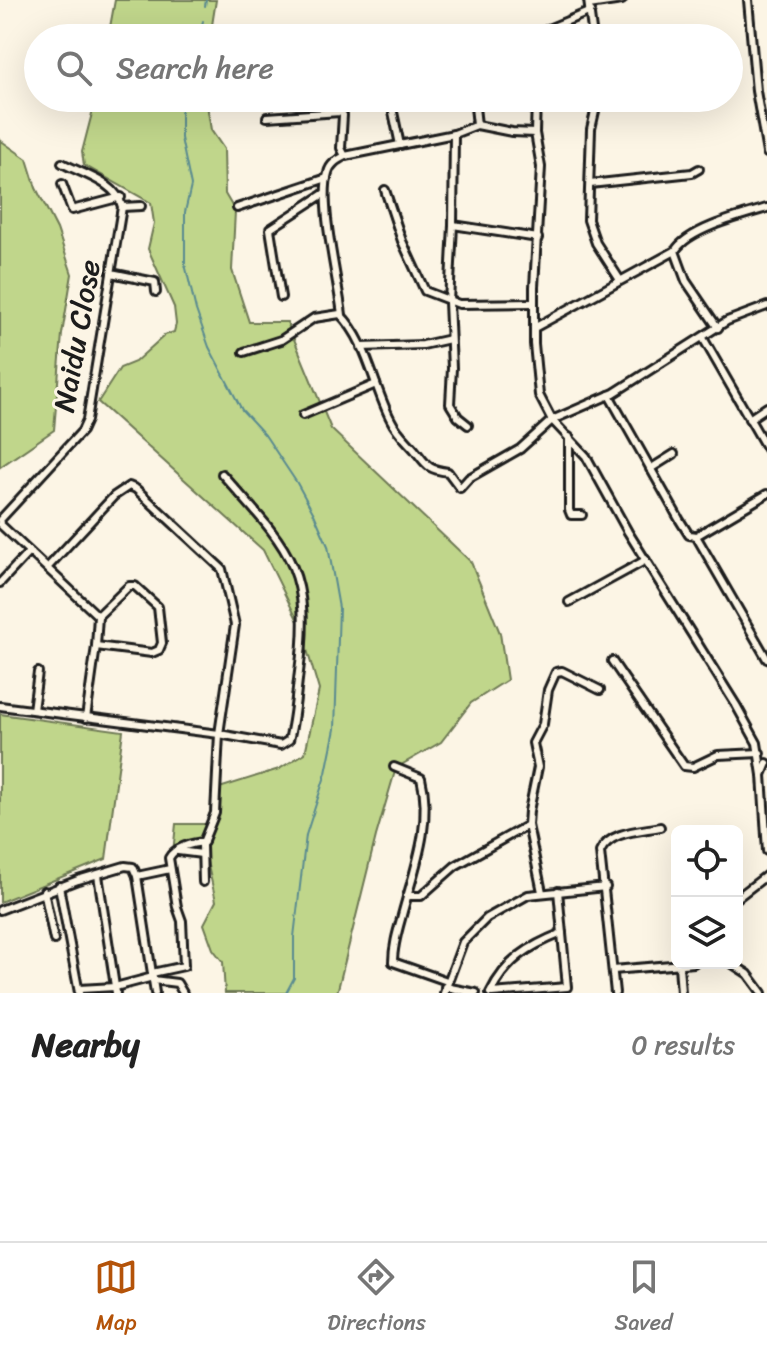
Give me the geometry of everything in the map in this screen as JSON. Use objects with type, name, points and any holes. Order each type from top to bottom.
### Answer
[{"type":"street","points":[[557,24],[589,5],[622,0]]},
{"type":"street","points":[[748,0],[756,91],[767,153]]},
{"type":"street","points":[[267,117],[340,112],[343,118],[341,148],[345,156]]},
{"type":"street","points":[[393,112],[400,145]]},
{"type":"street","points":[[476,112],[477,125]]},
{"type":"street","points":[[536,112],[535,133],[541,167],[534,303],[538,391],[552,420],[586,456],[628,532],[736,705],[760,753],[767,851]]},
{"type":"street","points":[[597,112],[591,129],[587,211],[590,228],[620,280]]},
{"type":"street","points":[[535,133],[477,125],[454,134],[345,156],[331,165],[325,193],[342,316],[361,347],[393,424],[428,467],[448,472],[460,488],[469,478],[520,449],[552,420],[609,395],[718,328],[767,306]]},
{"type":"street","points":[[454,134],[449,302],[450,404],[468,425]]},
{"type":"street","points":[[62,163],[103,183],[121,197]]},
{"type":"street","points":[[590,184],[692,173],[699,169]]},
{"type":"street","points":[[237,208],[327,178]]},
{"type":"street","points":[[62,184],[72,210],[121,197]]},
{"type":"street","points":[[385,190],[402,241],[425,291],[449,302],[468,305],[534,303]]},
{"type":"street","points":[[281,297],[270,229],[325,193]]},
{"type":"street","name":"Naidu Close","points":[[0,522],[85,426],[122,207],[121,197]]},
{"type":"street","points":[[122,207],[141,206]]},
{"type":"street","points":[[534,328],[675,251],[686,239],[767,208]]},
{"type":"street","points":[[453,225],[538,238]]},
{"type":"street","points":[[675,251],[686,281],[718,328]]},
{"type":"street","points":[[111,273],[155,282],[156,292]]},
{"type":"street","points":[[244,352],[281,340],[314,318],[337,313],[342,316]]},
{"type":"street","points":[[703,338],[767,449]]},
{"type":"street","points":[[361,347],[423,345],[450,339]]},
{"type":"street","points":[[303,415],[376,384]]},
{"type":"street","points":[[609,395],[689,535],[696,536],[767,494]]},
{"type":"street","points":[[749,419],[767,407]]},
{"type":"street","points":[[569,437],[569,510],[571,515],[582,515]]},
{"type":"street","points":[[650,469],[674,454]]},
{"type":"street","points":[[0,706],[281,745],[289,740],[304,636],[305,615],[298,574],[284,546],[222,474]]},
{"type":"street","points":[[48,567],[114,496],[129,486],[136,489],[224,572],[235,625],[219,734],[215,813],[202,854],[203,882]]},
{"type":"street","points":[[0,522],[98,616]]},
{"type":"street","points":[[696,536],[767,659]]},
{"type":"street","points":[[0,583],[29,552]]},
{"type":"street","points":[[569,602],[646,560]]},
{"type":"street","points":[[86,718],[98,616],[129,586],[135,586],[158,607],[162,643],[159,650],[152,653],[96,646]]},
{"type":"street","points":[[612,661],[684,766],[693,767],[718,755],[760,753]]},
{"type":"street","points":[[542,892],[528,825],[538,767],[533,743],[543,724],[548,690],[555,673],[562,671],[600,690]]},
{"type":"street","points":[[33,710],[38,672]]},
{"type":"street","points":[[762,775],[767,763]]},
{"type":"street","points":[[394,767],[421,778],[426,807],[425,826],[393,962],[445,987],[476,993]]},
{"type":"street","points":[[407,896],[421,896],[460,862],[528,825]]},
{"type":"street","points":[[615,993],[600,852],[603,846],[622,835],[660,827]]},
{"type":"street","points":[[59,886],[79,991],[116,990],[185,965],[182,921],[170,869],[170,855],[192,843],[204,842]]},
{"type":"street","points":[[176,851],[202,854]]},
{"type":"street","points":[[0,910],[59,886],[125,866],[133,867],[155,993]]},
{"type":"street","points":[[137,876],[170,869]]},
{"type":"street","points":[[98,875],[116,990]]},
{"type":"street","points":[[738,897],[767,875]]},
{"type":"street","points":[[445,987],[463,942],[477,926],[519,898],[542,892],[606,887]]},
{"type":"street","points":[[44,891],[54,940]]},
{"type":"street","points":[[491,993],[567,987],[558,891]]},
{"type":"street","points":[[491,993],[501,973],[514,958],[562,933]]},
{"type":"street","points":[[613,970],[671,966]]},
{"type":"street","points":[[679,969],[681,993]]},
{"type":"street","points":[[740,969],[762,993]]},
{"type":"street","points":[[153,977],[177,983],[183,993]]},
{"type":"green space","points":[[115,0],[216,0],[212,24],[111,24]]},
{"type":"green space","points":[[92,112],[208,112],[211,130],[224,149],[225,194],[235,211],[232,270],[249,322],[287,322],[331,429],[471,562],[500,633],[507,680],[471,703],[441,742],[396,768],[337,993],[225,993],[223,962],[213,949],[204,924],[216,901],[206,857],[173,853],[176,824],[207,824],[216,789],[279,769],[305,753],[319,690],[299,623],[263,550],[98,402],[120,368],[135,362],[165,335],[174,332],[176,324],[174,307],[148,249],[154,223],[151,203],[84,165],[82,152]]},
{"type":"green space","points":[[0,140],[27,159],[36,188],[57,229],[72,274],[62,334],[54,430],[0,467]]},
{"type":"green space","points":[[0,714],[123,731],[106,859],[0,902]]},
{"type":"waterway","points":[[205,6],[206,0]]},
{"type":"waterway","points":[[181,112],[181,138],[191,186],[185,212],[185,264],[196,310],[209,347],[242,410],[265,435],[314,514],[328,546],[339,608],[335,729],[326,773],[306,835],[294,937],[294,978],[286,993]]}]
